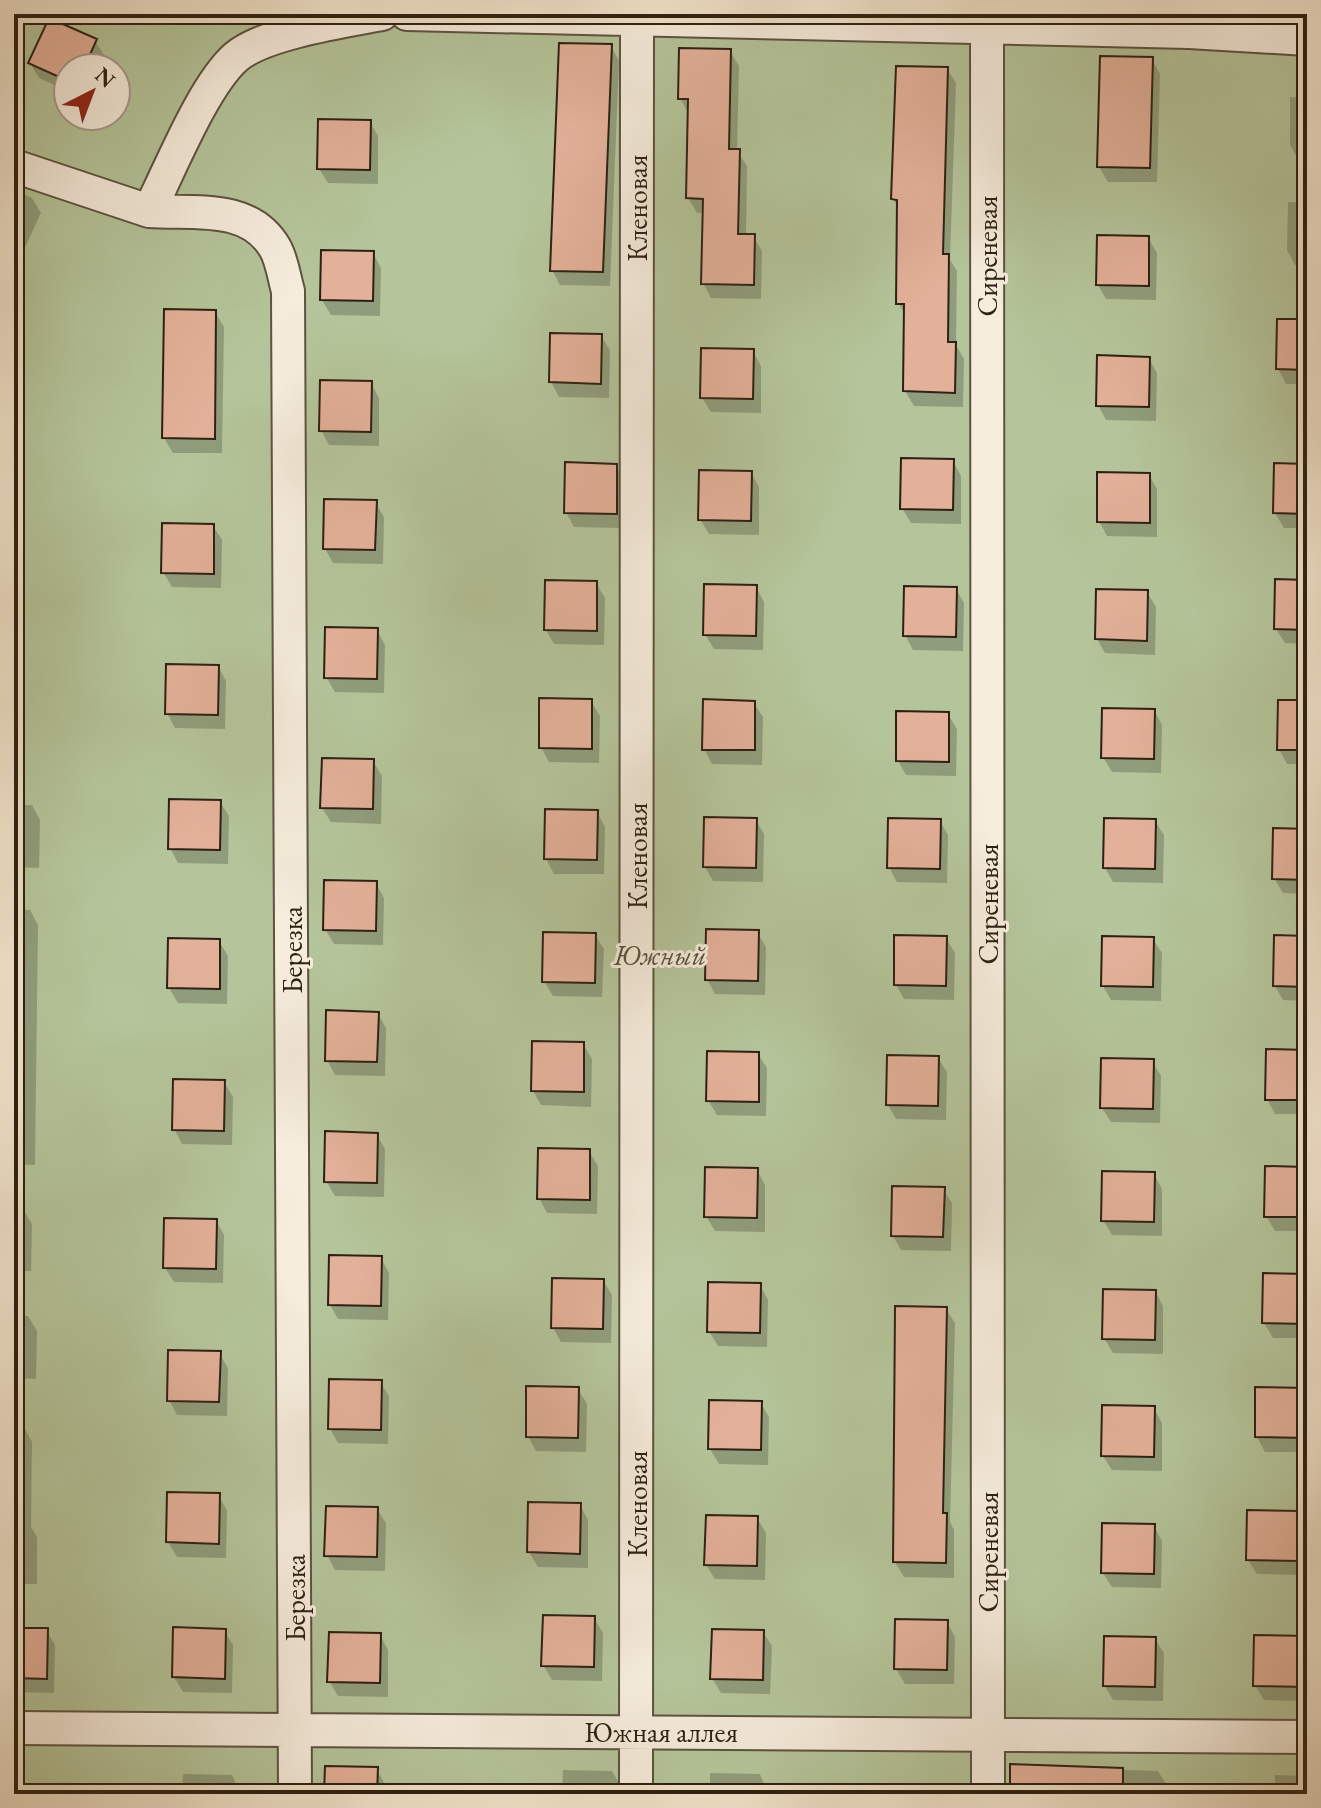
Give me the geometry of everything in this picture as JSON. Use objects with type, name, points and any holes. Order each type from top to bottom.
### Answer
[{"type":"street","points":[[149,211],[211,90],[237,56],[293,32],[382,14]]},
{"type":"street","points":[[407,14],[987,22],[1307,39]]},
{"type":"street","name":"Кленовая","points":[[636,1794],[637,17]]},
{"type":"street","name":"Сиреневая","points":[[987,22],[988,1794]]},
{"type":"street","name":"Березка","points":[[14,166],[149,211],[196,215],[225,213],[254,224],[275,249],[288,291],[295,1794]]},
{"type":"street","name":"Южная аллея","points":[[14,1728],[1307,1737]]},
{"type":"green space","name":"Южный","points":[[14,14],[1307,14],[1307,1794],[14,1794]]},
{"type":"building","points":[[49,18],[97,39],[91,52],[52,52],[52,74],[28,63]]},
{"type":"building","points":[[559,43],[612,44],[603,272],[550,271]]},
{"type":"building","points":[[679,48],[731,49],[729,149],[740,149],[738,234],[755,234],[754,285],[701,284],[703,199],[686,198],[688,99],[678,99]]},
{"type":"building","points":[[1100,56],[1153,57],[1150,168],[1097,167]]},
{"type":"building","points":[[896,66],[948,67],[943,254],[949,254],[948,342],[956,342],[955,393],[903,391],[904,304],[896,304],[897,200],[891,199]]},
{"type":"building","points":[[318,119],[371,120],[370,170],[317,169]]},
{"type":"building","points":[[1097,235],[1149,236],[1149,286],[1096,285]]},
{"type":"building","points":[[321,250],[374,251],[373,301],[320,300]]},
{"type":"building","points":[[164,309],[216,310],[215,439],[162,438]]},
{"type":"building","points":[[1277,319],[1307,319],[1307,370],[1276,369]]},
{"type":"building","points":[[550,333],[602,334],[601,384],[549,382]]},
{"type":"building","points":[[701,348],[754,349],[753,399],[700,398]]},
{"type":"building","points":[[1097,355],[1150,357],[1149,407],[1096,406]]},
{"type":"building","points":[[320,380],[372,381],[371,432],[319,431]]},
{"type":"building","points":[[901,458],[954,459],[953,510],[900,509]]},
{"type":"building","points":[[565,462],[617,464],[617,514],[564,513]]},
{"type":"building","points":[[1274,463],[1307,464],[1307,514],[1273,513]]},
{"type":"building","points":[[699,470],[752,471],[751,521],[698,520]]},
{"type":"building","points":[[1097,472],[1150,473],[1150,523],[1097,522]]},
{"type":"building","points":[[324,499],[377,500],[375,550],[323,549]]},
{"type":"building","points":[[162,523],[214,524],[214,574],[161,573]]},
{"type":"building","points":[[1275,579],[1307,580],[1307,630],[1274,629]]},
{"type":"building","points":[[545,580],[597,581],[597,631],[544,630]]},
{"type":"building","points":[[704,584],[757,585],[756,636],[703,635]]},
{"type":"building","points":[[904,586],[957,587],[956,637],[903,636]]},
{"type":"building","points":[[1096,589],[1148,590],[1147,641],[1095,639]]},
{"type":"building","points":[[325,627],[378,628],[377,679],[324,678]]},
{"type":"building","points":[[166,664],[219,665],[218,715],[165,714]]},
{"type":"building","points":[[539,698],[592,699],[592,749],[539,748]]},
{"type":"building","points":[[703,699],[755,701],[755,750],[702,750]]},
{"type":"building","points":[[1278,700],[1307,700],[1307,750],[1277,750]]},
{"type":"building","points":[[1102,708],[1155,709],[1154,759],[1101,758]]},
{"type":"building","points":[[896,711],[949,712],[949,762],[896,761]]},
{"type":"building","points":[[322,758],[374,759],[373,809],[320,808]]},
{"type":"building","points":[[169,799],[221,800],[220,850],[168,849]]},
{"type":"building","points":[[545,809],[598,810],[597,860],[544,859]]},
{"type":"building","points":[[704,817],[757,818],[756,868],[703,867]]},
{"type":"building","points":[[888,818],[941,819],[940,869],[887,868]]},
{"type":"building","points":[[1104,818],[1156,819],[1155,869],[1103,868]]},
{"type":"building","points":[[1273,828],[1307,829],[1307,880],[1272,879]]},
{"type":"building","points":[[324,880],[377,881],[376,931],[323,930]]},
{"type":"building","points":[[706,929],[759,930],[758,981],[705,980]]},
{"type":"building","points":[[543,932],[596,933],[595,983],[542,982]]},
{"type":"building","points":[[894,935],[947,936],[946,986],[894,985]]},
{"type":"building","points":[[1274,935],[1307,936],[1307,987],[1273,986]]},
{"type":"building","points":[[1102,936],[1154,937],[1153,987],[1101,986]]},
{"type":"building","points":[[168,938],[220,939],[220,989],[167,988]]},
{"type":"building","points":[[326,1010],[379,1012],[377,1062],[325,1061]]},
{"type":"building","points":[[532,1041],[584,1042],[584,1092],[531,1091]]},
{"type":"building","points":[[1266,1049],[1307,1050],[1307,1100],[1265,1100]]},
{"type":"building","points":[[707,1051],[759,1052],[759,1102],[706,1101]]},
{"type":"building","points":[[887,1055],[939,1056],[938,1106],[886,1105]]},
{"type":"building","points":[[1101,1058],[1154,1059],[1153,1109],[1100,1108]]},
{"type":"building","points":[[173,1079],[225,1080],[224,1131],[172,1130]]},
{"type":"building","points":[[325,1131],[378,1133],[377,1183],[324,1182]]},
{"type":"building","points":[[538,1148],[590,1149],[590,1200],[537,1199]]},
{"type":"building","points":[[1265,1166],[1307,1167],[1307,1217],[1264,1217]]},
{"type":"building","points":[[705,1167],[758,1168],[757,1218],[704,1217]]},
{"type":"building","points":[[1102,1171],[1155,1172],[1154,1222],[1101,1221]]},
{"type":"building","points":[[892,1186],[945,1187],[943,1237],[891,1236]]},
{"type":"building","points":[[164,1218],[217,1219],[216,1269],[163,1268]]},
{"type":"building","points":[[329,1255],[382,1256],[381,1306],[328,1305]]},
{"type":"building","points":[[1263,1273],[1307,1274],[1307,1324],[1262,1323]]},
{"type":"building","points":[[552,1278],[604,1279],[603,1329],[551,1328]]},
{"type":"building","points":[[708,1282],[761,1283],[760,1333],[707,1332]]},
{"type":"building","points":[[1103,1289],[1156,1290],[1155,1340],[1102,1339]]},
{"type":"building","points":[[895,1306],[947,1307],[943,1513],[947,1513],[946,1563],[893,1562]]},
{"type":"building","points":[[168,1350],[221,1351],[219,1402],[167,1401]]},
{"type":"building","points":[[329,1379],[382,1380],[381,1430],[328,1429]]},
{"type":"building","points":[[526,1386],[579,1387],[578,1438],[526,1437]]},
{"type":"building","points":[[1255,1387],[1307,1388],[1307,1438],[1255,1437]]},
{"type":"building","points":[[709,1400],[762,1401],[761,1450],[708,1449]]},
{"type":"building","points":[[1102,1405],[1155,1406],[1154,1457],[1101,1456]]},
{"type":"building","points":[[167,1492],[220,1493],[219,1544],[166,1542]]},
{"type":"building","points":[[528,1502],[581,1503],[580,1554],[527,1552]]},
{"type":"building","points":[[326,1506],[378,1507],[377,1557],[324,1556]]},
{"type":"building","points":[[1247,1510],[1300,1511],[1299,1561],[1246,1560]]},
{"type":"building","points":[[706,1515],[758,1516],[757,1566],[704,1565]]},
{"type":"building","points":[[1102,1523],[1155,1524],[1154,1574],[1101,1573]]},
{"type":"building","points":[[543,1615],[595,1616],[594,1667],[541,1666]]},
{"type":"building","points":[[895,1619],[948,1620],[947,1670],[894,1669]]},
{"type":"building","points":[[173,1627],[226,1629],[225,1679],[172,1677]]},
{"type":"building","points":[[14,1628],[48,1628],[47,1679],[14,1678]]},
{"type":"building","points":[[712,1629],[764,1630],[763,1680],[710,1679]]},
{"type":"building","points":[[329,1632],[381,1633],[380,1683],[327,1682]]},
{"type":"building","points":[[1254,1635],[1307,1636],[1306,1687],[1253,1686]]},
{"type":"building","points":[[1104,1636],[1156,1637],[1155,1687],[1103,1686]]},
{"type":"building","points":[[1010,1764],[1123,1768],[1123,1794],[1010,1794]]},
{"type":"building","points":[[325,1766],[378,1767],[377,1794],[324,1794]]}]
